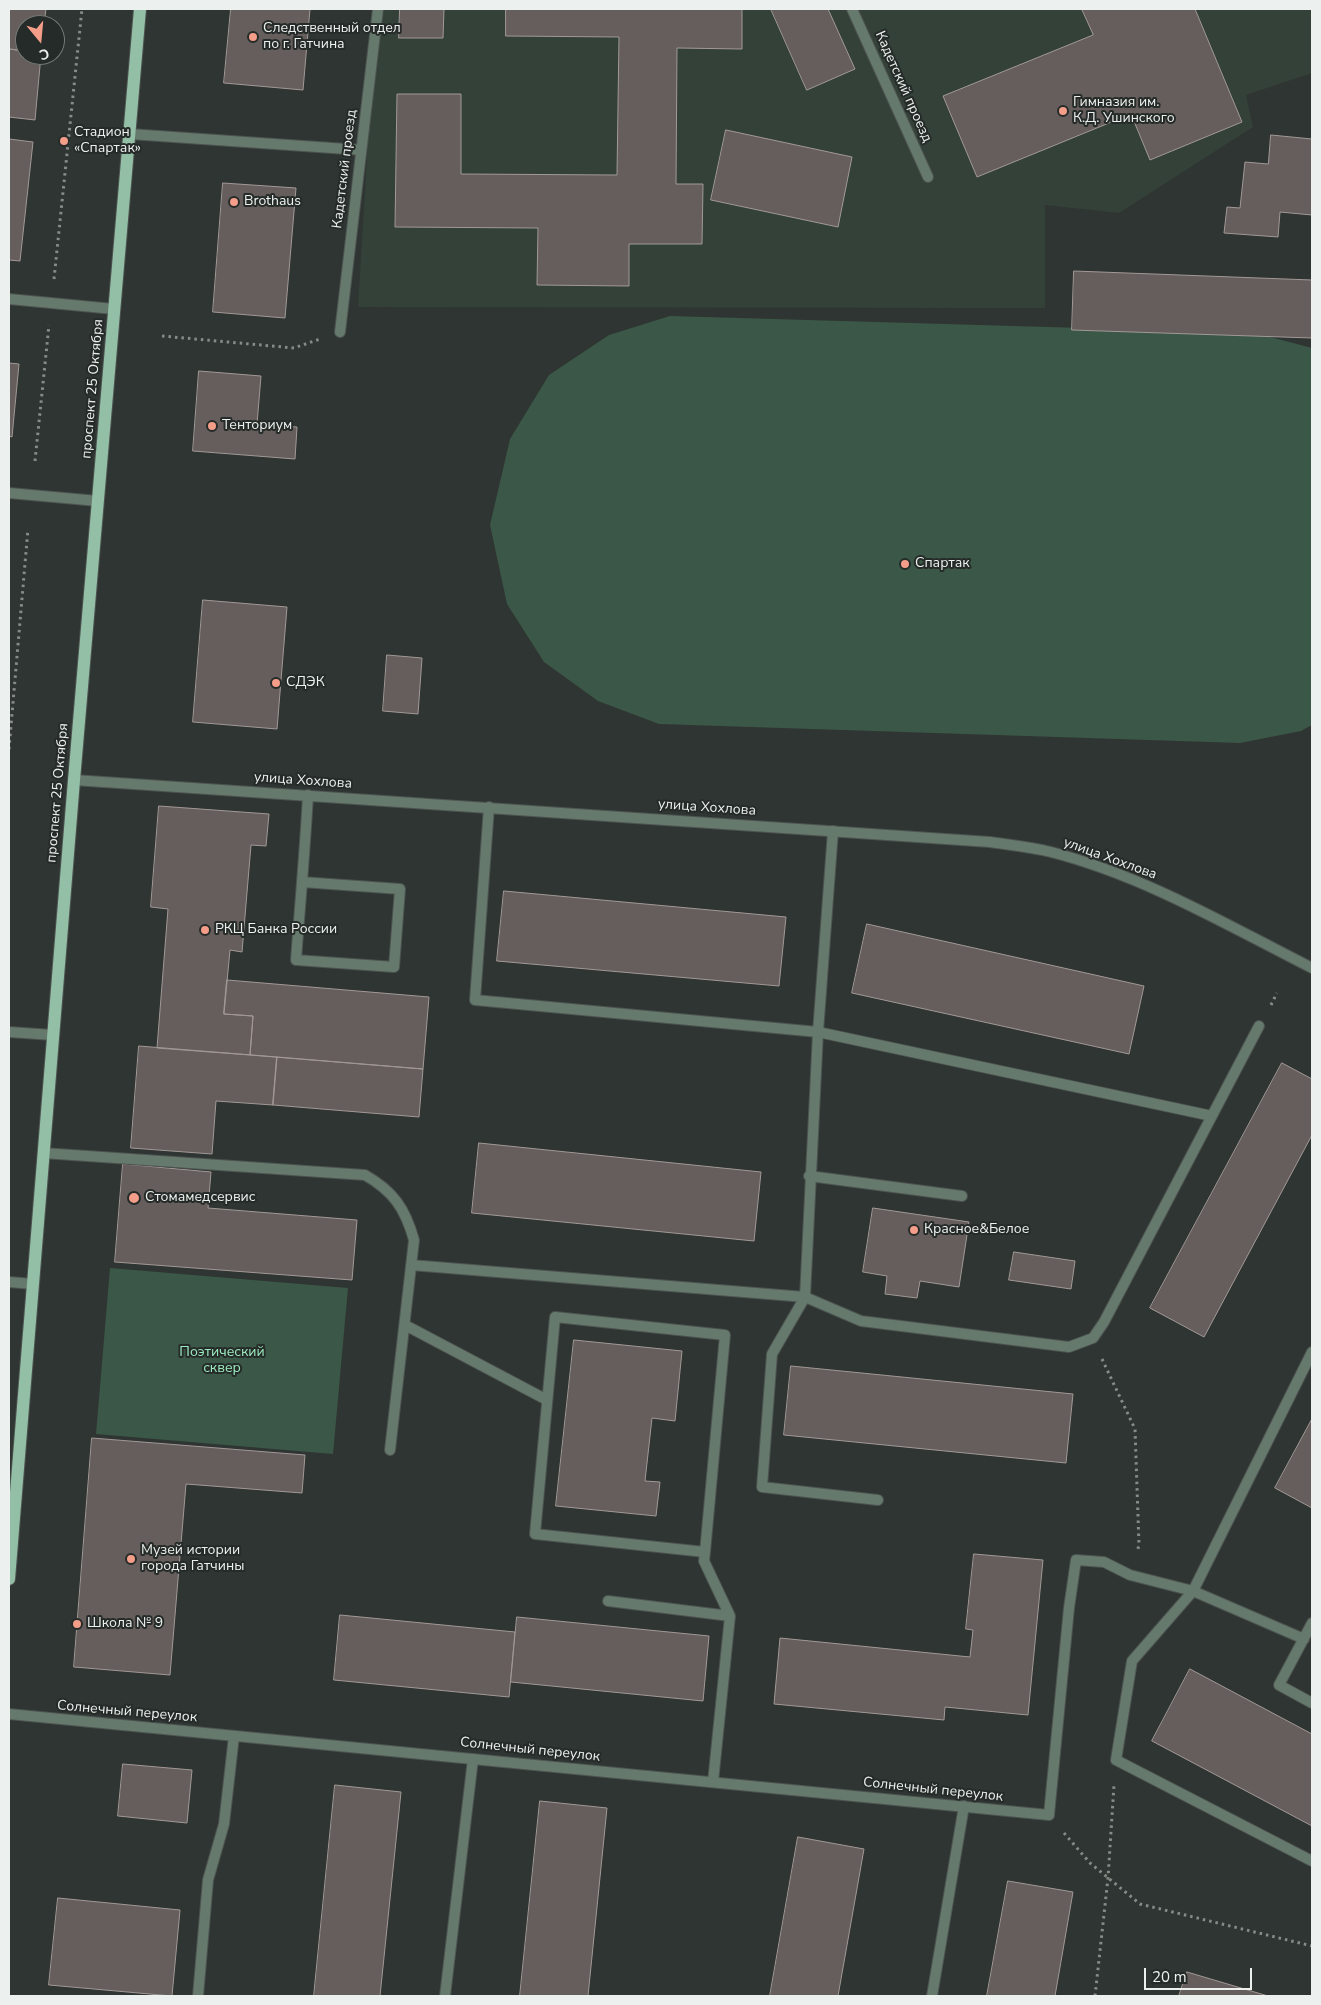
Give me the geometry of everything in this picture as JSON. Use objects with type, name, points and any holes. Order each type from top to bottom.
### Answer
[{"type":"main road","name":"проспект 25 Октября","points":[[9,1579],[74,780],[140,9]]},
{"type":"street","name":"Кадетский проезд","points":[[340,332],[378,9]]},
{"type":"street","name":"Кадетский проезд","points":[[852,9],[928,177]]},
{"type":"street","points":[[130,134],[361,150]]},
{"type":"street","points":[[9,299],[114,309]]},
{"type":"street","points":[[9,493],[98,501]]},
{"type":"street","name":"улица Хохлова","points":[[74,780],[990,842],[1050,852],[1113,872],[1168,894],[1312,968]]},
{"type":"street","points":[[302,882],[400,889],[394,967],[296,960],[308,795]]},
{"type":"street","points":[[489,807],[475,1000],[818,1032],[1212,1116]]},
{"type":"street","points":[[833,831],[818,1032],[805,1298],[772,1354],[762,1487],[878,1500]]},
{"type":"street","points":[[412,1265],[805,1298],[861,1321],[1070,1347],[1093,1338],[1104,1322],[1259,1026]]},
{"type":"street","points":[[9,1032],[53,1036]]},
{"type":"street","points":[[43,1153],[365,1175],[381,1184],[398,1202],[408,1220],[414,1240],[390,1450]]},
{"type":"street","points":[[810,1176],[962,1196]]},
{"type":"street","points":[[9,1282],[32,1284]]},
{"type":"street","points":[[705,1552],[535,1534],[555,1317],[726,1335],[705,1552],[704,1561],[730,1616],[713,1782]]},
{"type":"street","points":[[405,1325],[547,1400]]},
{"type":"street","points":[[1312,1352],[1193,1591],[1132,1661],[1116,1760],[1312,1861]]},
{"type":"street","points":[[1049,1815],[1076,1560],[1104,1562],[1130,1575],[1193,1591],[1304,1639]]},
{"type":"street","points":[[608,1601],[730,1616]]},
{"type":"street","points":[[1312,1623],[1279,1685],[1312,1703]]},
{"type":"street","name":"Солнечный переулок","points":[[9,1714],[1049,1815]]},
{"type":"street","points":[[198,1996],[208,1880],[224,1824],[234,1736]]},
{"type":"street","points":[[445,1996],[473,1759]]},
{"type":"street","points":[[932,1996],[964,1806]]},
{"type":"path","points":[[35,461],[82,9]]},
{"type":"path","points":[[162,336],[294,348],[340,332]]},
{"type":"path","points":[[9,749],[28,529]]},
{"type":"path","points":[[1093,1338],[1135,1430],[1139,1546],[1130,1575]]},
{"type":"path","points":[[1095,1996],[1108,1878],[1116,1760]]},
{"type":"path","points":[[1049,1815],[1090,1863],[1140,1904],[1312,1946]]},
{"type":"shaded area","points":[[376,9],[1312,9],[1312,73],[1246,95],[1253,127],[1119,213],[1045,205],[1045,308],[358,307]]},
{"type":"green space","name":"Спартак","points":[[670,316],[1255,333],[1312,348],[1312,725],[1301,731],[1240,743],[659,724],[598,701],[544,662],[507,604],[490,525],[510,439],[549,375],[609,335]]},
{"type":"green space","name":"Поэтический сквер","points":[[110,1268],[348,1288],[333,1454],[96,1434]]},
{"type":"building","points":[[9,9],[46,9],[45,15],[15,15],[15,50],[9,49]]},
{"type":"building","points":[[231,9],[310,9],[303,90],[224,83]]},
{"type":"building","points":[[400,9],[444,9],[443,38],[399,38]]},
{"type":"building","points":[[506,9],[742,9],[742,49],[677,48],[676,184],[703,184],[702,244],[629,244],[629,286],[537,285],[538,228],[395,227],[397,94],[461,94],[461,174],[617,175],[619,37],[506,36]]},
{"type":"building","points":[[771,9],[828,9],[855,69],[807,90]]},
{"type":"building","points":[[1082,9],[1195,9],[1242,122],[1150,160],[1131,114],[977,177],[943,96],[1093,35]]},
{"type":"building","points":[[9,49],[15,50],[15,65],[40,65],[35,120],[9,117]]},
{"type":"building","points":[[726,130],[852,157],[838,227],[711,200]]},
{"type":"building","points":[[1271,135],[1312,139],[1312,215],[1280,212],[1278,237],[1224,233],[1227,207],[1240,208],[1245,162],[1268,164]]},
{"type":"building","points":[[9,139],[33,142],[20,261],[9,260]]},
{"type":"building","points":[[223,183],[296,188],[285,318],[213,312]]},
{"type":"building","points":[[1074,271],[1312,280],[1312,338],[1072,330]]},
{"type":"building","points":[[9,363],[19,364],[12,437],[9,436]]},
{"type":"building","points":[[199,371],[261,376],[257,424],[297,427],[295,459],[193,451]]},
{"type":"building","points":[[203,600],[287,607],[277,729],[193,722]]},
{"type":"building","points":[[387,655],[422,658],[418,714],[383,711]]},
{"type":"building","name":"РКЦ Банка России","points":[[159,806],[269,814],[266,846],[251,845],[242,952],[230,950],[224,1014],[253,1016],[250,1055],[157,1048],[168,909],[151,907]]},
{"type":"building","points":[[504,891],[786,917],[779,986],[497,961]]},
{"type":"building","points":[[867,924],[1144,986],[1129,1054],[852,993]]},
{"type":"building","points":[[227,980],[429,997],[423,1069],[250,1055],[253,1016],[224,1014]]},
{"type":"building","points":[[139,1046],[277,1057],[273,1105],[216,1101],[212,1154],[131,1148]]},
{"type":"building","points":[[277,1057],[423,1069],[419,1117],[273,1105]]},
{"type":"building","points":[[1282,1063],[1312,1079],[1312,1135],[1204,1337],[1150,1308]]},
{"type":"building","points":[[479,1143],[761,1172],[754,1241],[472,1213]]},
{"type":"building","points":[[123,1164],[211,1172],[208,1208],[357,1220],[352,1280],[115,1262]]},
{"type":"building","points":[[873,1208],[969,1222],[959,1287],[920,1281],[917,1298],[885,1294],[887,1276],[863,1272]]},
{"type":"building","points":[[1014,1252],[1075,1261],[1071,1289],[1009,1280]]},
{"type":"building","points":[[574,1340],[682,1351],[675,1421],[652,1418],[645,1481],[660,1482],[656,1516],[556,1506]]},
{"type":"building","points":[[791,1366],[1073,1394],[1066,1463],[784,1435]]},
{"type":"building","points":[[1312,1419],[1312,1508],[1275,1488]]},
{"type":"building","name":"Музей истории города Гатчины","points":[[92,1438],[305,1455],[302,1493],[186,1484],[170,1675],[74,1667]]},
{"type":"building","points":[[974,1554],[1043,1560],[1028,1715],[945,1707],[944,1720],[774,1704],[780,1638],[970,1657],[973,1630],[966,1629]]},
{"type":"building","points":[[340,1615],[515,1632],[509,1697],[334,1680]]},
{"type":"building","points":[[517,1617],[709,1636],[703,1701],[511,1682]]},
{"type":"building","points":[[1190,1669],[1312,1734],[1312,1826],[1152,1741]]},
{"type":"building","points":[[123,1764],[192,1770],[187,1823],[118,1816]]},
{"type":"building","points":[[335,1785],[401,1792],[380,1996],[314,1996]]},
{"type":"building","points":[[540,1801],[607,1808],[588,1996],[520,1996]]},
{"type":"building","points":[[798,1837],[864,1849],[838,1996],[770,1996]]},
{"type":"building","points":[[1008,1881],[1073,1892],[1055,1996],[987,1996]]},
{"type":"building","points":[[58,1898],[180,1910],[172,1996],[49,1985]]},
{"type":"building","points":[[1187,1972],[1268,1996],[1179,1996]]},
{"type":"place","name":"Следственный отдел по г. Гатчина","points":[[253,37]]},
{"type":"place","name":"Гимназия им. К.Д. Ушинского","points":[[1063,111]]},
{"type":"place","name":"Стадион «Спартак»","points":[[64,141]]},
{"type":"place","name":"Brothaus","points":[[234,202]]},
{"type":"place","name":"Тенториум","points":[[212,426]]},
{"type":"place","name":"Спартак","points":[[905,564]]},
{"type":"place","name":"СДЭК","points":[[276,683]]},
{"type":"place","name":"РКЦ Банка России","points":[[205,930]]},
{"type":"place","name":"Стомамедсервис","points":[[134,1198]]},
{"type":"place","name":"Красное&Белое","points":[[914,1230]]},
{"type":"place","name":"Музей истории города Гатчины","points":[[131,1559]]},
{"type":"place","name":"Школа № 9","points":[[77,1624]]}]
